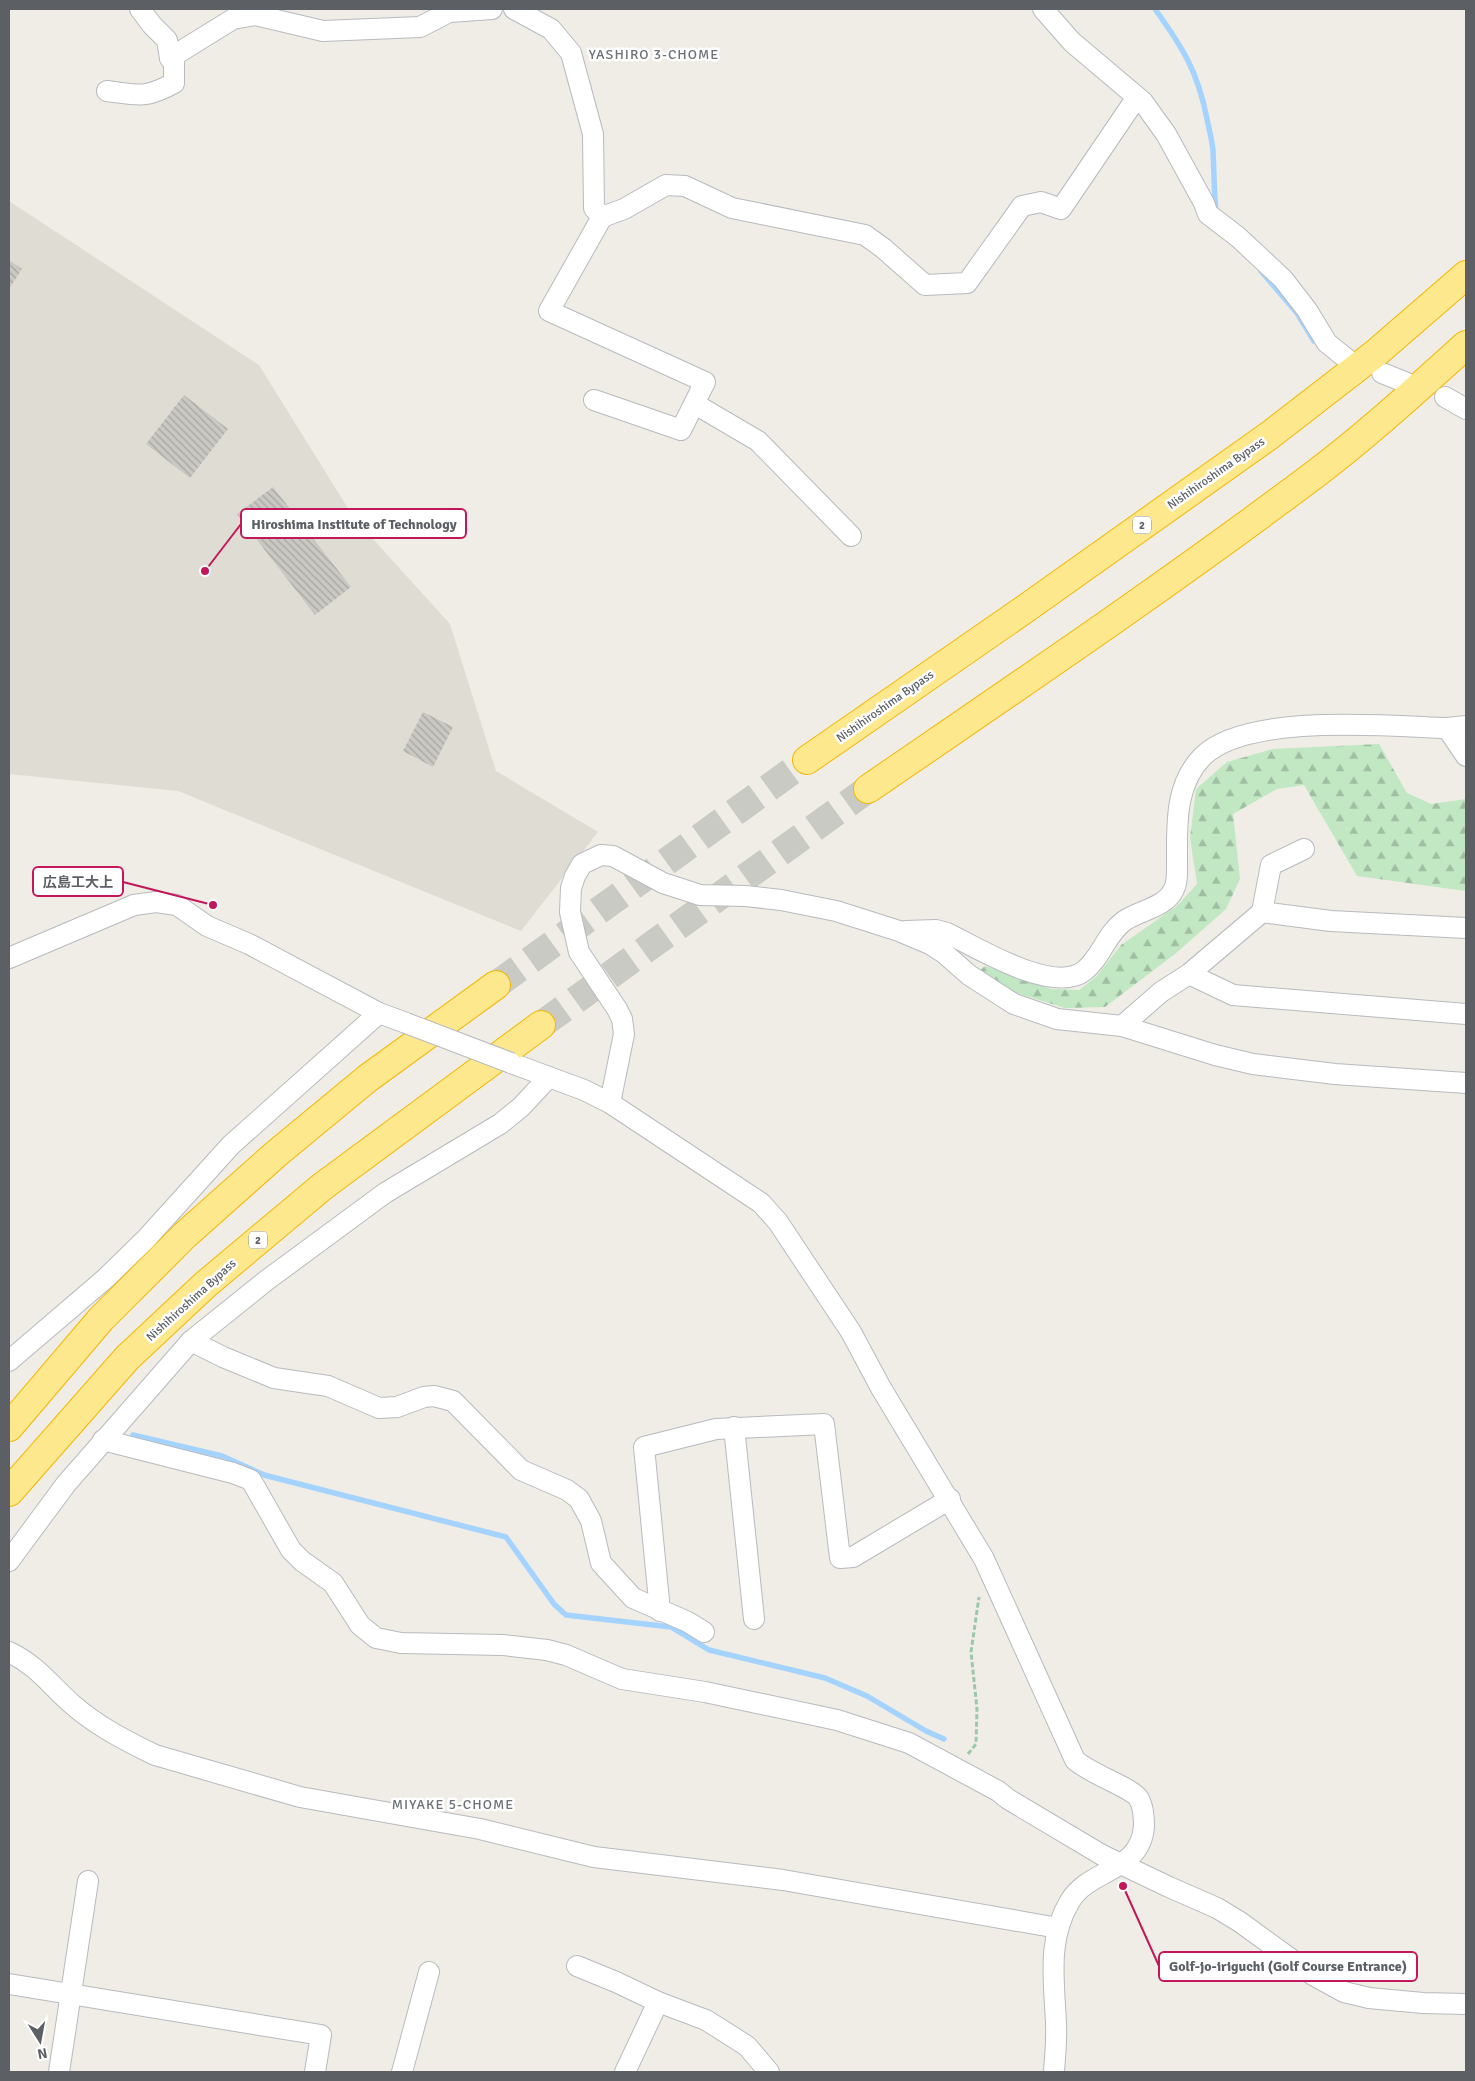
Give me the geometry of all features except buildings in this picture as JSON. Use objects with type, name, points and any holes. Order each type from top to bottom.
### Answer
[{"type":"highway","name":"Nishihiroshima Bypass","points":[[807,760],[1025,609],[1270,435],[1376,353],[1466,276]]},
{"type":"highway","points":[[868,788],[1055,661],[1315,474],[1398,406],[1466,345]]},
{"type":"highway","points":[[9,1426],[101,1319],[185,1235],[276,1154],[368,1078],[496,984]]},
{"type":"highway","name":"Nishihiroshima Bypass","points":[[9,1492],[127,1358],[206,1284],[322,1186],[541,1025]]},
{"type":"street","points":[[107,91],[138,95],[154,94],[174,82],[174,63],[170,58],[167,40],[140,9]]},
{"type":"street","points":[[170,58],[233,19],[255,15],[323,31],[420,27],[449,12],[492,9]]},
{"type":"street","points":[[514,9],[551,29],[571,53],[593,134],[594,208],[602,217]]},
{"type":"street","points":[[1043,9],[1072,42],[1137,97],[1156,118],[1204,202],[1207,212],[1238,237],[1283,279],[1307,310],[1327,343],[1347,359]]},
{"type":"street","points":[[594,400],[681,430],[705,382],[549,311],[602,217],[624,209],[666,185],[685,186],[732,208],[865,235],[925,285],[967,283],[1022,206],[1041,202],[1061,209],[1137,97]]},
{"type":"street","points":[[1382,373],[1407,382]]},
{"type":"street","points":[[1445,397],[1466,409]]},
{"type":"street","points":[[695,404],[758,441],[851,536]]},
{"type":"street","points":[[899,931],[936,930],[947,933],[1024,970],[1047,976],[1066,978],[1083,972],[1093,962],[1112,932],[1124,921],[1139,912],[1158,905],[1167,899],[1174,889],[1177,877],[1177,818],[1180,800],[1190,774],[1204,756],[1223,742],[1247,733],[1321,725],[1457,727],[1466,756]]},
{"type":"street","points":[[1122,1026],[1161,992],[1189,974],[1262,912],[1271,865],[1304,849]]},
{"type":"street","points":[[610,1103],[624,1034],[622,1019],[586,965],[575,942],[570,912],[571,888],[575,876],[582,864],[601,855],[613,856],[663,883],[700,895],[746,896],[781,900],[836,911],[899,931],[930,944],[976,980],[1014,1004],[1057,1019],[1122,1026],[1215,1055],[1253,1064],[1335,1074],[1466,1083]]},
{"type":"street","points":[[9,958],[134,905],[156,902],[177,905],[207,926],[249,944],[379,1013],[584,1090],[610,1103],[761,1203],[778,1222],[851,1332],[881,1388],[950,1499],[984,1559],[1075,1760],[1092,1773],[1136,1794],[1141,1804],[1144,1822],[1143,1837],[1137,1851],[1121,1864],[1078,1891],[1067,1907],[1058,1928],[1053,1956],[1056,2028],[1054,2072]]},
{"type":"street","points":[[1262,912],[1331,921],[1466,928]]},
{"type":"street","points":[[1189,974],[1233,995],[1466,1014]]},
{"type":"street","points":[[9,1361],[106,1278],[146,1239],[231,1145],[379,1013]]},
{"type":"street","points":[[9,1561],[66,1484],[191,1341],[267,1280],[385,1193],[500,1124],[521,1108],[549,1077]]},
{"type":"street","points":[[191,1341],[223,1357],[274,1378],[328,1386],[378,1408],[397,1407],[424,1397],[434,1396],[453,1401],[521,1470],[566,1490],[579,1499],[591,1521],[600,1563],[633,1598],[688,1622],[704,1632]]},
{"type":"street","points":[[660,1611],[644,1447],[716,1429],[824,1424],[840,1558],[853,1557],[950,1499]]},
{"type":"street","points":[[734,1427],[754,1619]]},
{"type":"street","points":[[103,1440],[234,1473],[251,1480],[291,1550],[302,1561],[333,1582],[360,1624],[376,1638],[401,1643],[503,1645],[547,1650],[566,1655],[622,1679],[705,1692],[837,1720],[909,1743],[998,1791],[1050,1824],[1121,1864],[1217,1908],[1240,1922],[1313,1975],[1344,1992],[1356,1996],[1414,2002],[1466,2004]]},
{"type":"street","points":[[9,1652],[35,1667],[74,1706],[111,1732],[155,1755],[300,1797],[480,1829],[594,1857],[783,1880],[1058,1928]]},
{"type":"street","points":[[59,2072],[88,1882]]},
{"type":"street","points":[[577,1966],[658,2002],[706,2020],[747,2046],[759,2067]]},
{"type":"street","points":[[402,2072],[429,1972]]},
{"type":"street","points":[[9,1984],[321,2035],[315,2072]]},
{"type":"street","points":[[625,2072],[658,2002]]},
{"type":"path","points":[[967,1754],[976,1744],[977,1709],[971,1652],[984,1559]]},
{"type":"shaded area","points":[[9,201],[259,365],[354,518],[450,624],[496,771],[598,832],[521,931],[178,791],[9,774]]},
{"type":"green space","points":[[1379,744],[1407,793],[1431,804],[1466,799],[1466,891],[1357,876],[1304,785],[1277,789],[1233,814],[1240,879],[1226,909],[1175,954],[1105,1007],[1065,1008],[997,987],[978,972],[985,966],[1051,989],[1079,990],[1097,976],[1121,945],[1177,906],[1197,884],[1190,838],[1196,789],[1227,762],[1273,749]]},
{"type":"waterway","points":[[1155,9],[1174,36],[1188,61],[1199,87],[1213,146],[1216,212]]},
{"type":"waterway","points":[[1261,271],[1297,313],[1314,341]]},
{"type":"waterway","points":[[133,1435],[222,1456],[264,1475],[506,1537],[554,1604],[566,1615],[671,1627],[709,1650],[825,1678],[867,1696],[926,1731],[944,1739]]},
{"type":"tunnel","points":[[496,985],[807,760]]},
{"type":"tunnel","points":[[541,1025],[868,789]]},
{"type":"place","name":"Hiroshima Institute of Technology","points":[[205,571]]},
{"type":"place","name":"広島工大上","points":[[213,905]]},
{"type":"place","name":"Golf-jo-iriguchi (Golf Course Entrance)","points":[[1123,1886]]},
{"type":"district","name":"YASHIRO 3-CHOME","points":[[654,54]]},
{"type":"district","name":"MIYAKE 5-CHOME","points":[[453,1804]]}]
